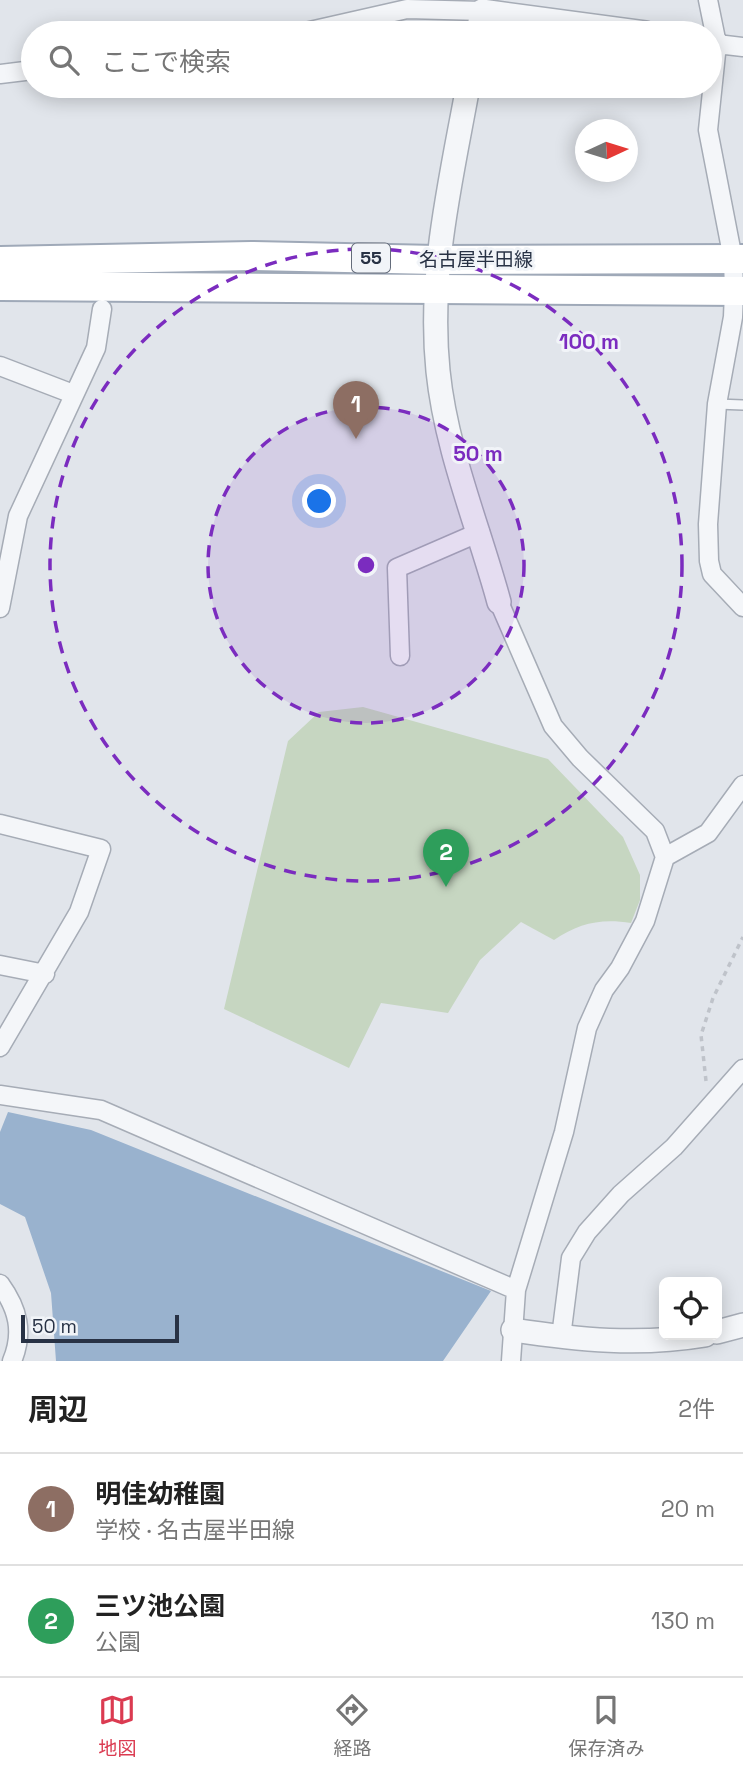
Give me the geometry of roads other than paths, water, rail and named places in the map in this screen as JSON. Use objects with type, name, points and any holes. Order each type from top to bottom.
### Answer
[{"type":"main road","name":"名古屋半田線","points":[[0,261],[251,256],[436,260],[738,259]]},
{"type":"main road","name":"名古屋半田線","points":[[0,286],[739,291]]},
{"type":"street","points":[[708,0],[711,21]]},
{"type":"street","points":[[354,21],[407,9],[474,21]]},
{"type":"street","points":[[722,45],[743,47]]},
{"type":"street","points":[[0,74],[21,71]]},
{"type":"street","points":[[466,98],[436,260],[438,372],[445,415],[462,484],[480,532],[499,602],[554,726],[580,758],[655,831],[665,857],[645,921],[620,968],[604,990],[587,1028],[564,1132],[516,1290],[511,1361]]},
{"type":"street","points":[[710,98],[708,130],[738,259],[739,291],[718,404],[708,523],[709,561],[712,575],[743,607]]},
{"type":"street","points":[[0,608],[18,516],[96,348],[102,309]]},
{"type":"street","points":[[0,366],[73,394]]},
{"type":"street","points":[[400,656],[397,568],[480,532]]},
{"type":"street","points":[[665,857],[708,833],[743,785]]},
{"type":"street","points":[[0,824],[101,849],[79,912],[0,1047]]},
{"type":"street","points":[[0,965],[45,974]]},
{"type":"street","points":[[561,1337],[570,1258],[576,1249],[621,1194],[674,1147],[743,1069]]},
{"type":"street","points":[[0,1095],[101,1110],[516,1290]]},
{"type":"street","points":[[0,1284],[15,1305],[20,1341],[12,1361]]},
{"type":"street","points":[[722,1331],[743,1325]]},
{"type":"street","points":[[513,1330],[593,1342],[671,1340]]},
{"type":"lane","points":[[718,404],[743,405]]},
{"type":"water","points":[[8,1112],[91,1130],[491,1291],[443,1361],[56,1361],[51,1293],[25,1217],[0,1204],[0,1132]]},
{"type":"place","name":"明佳幼稚園","points":[[356,439]]},
{"type":"place","name":"三ツ池公園","points":[[446,887]]}]
